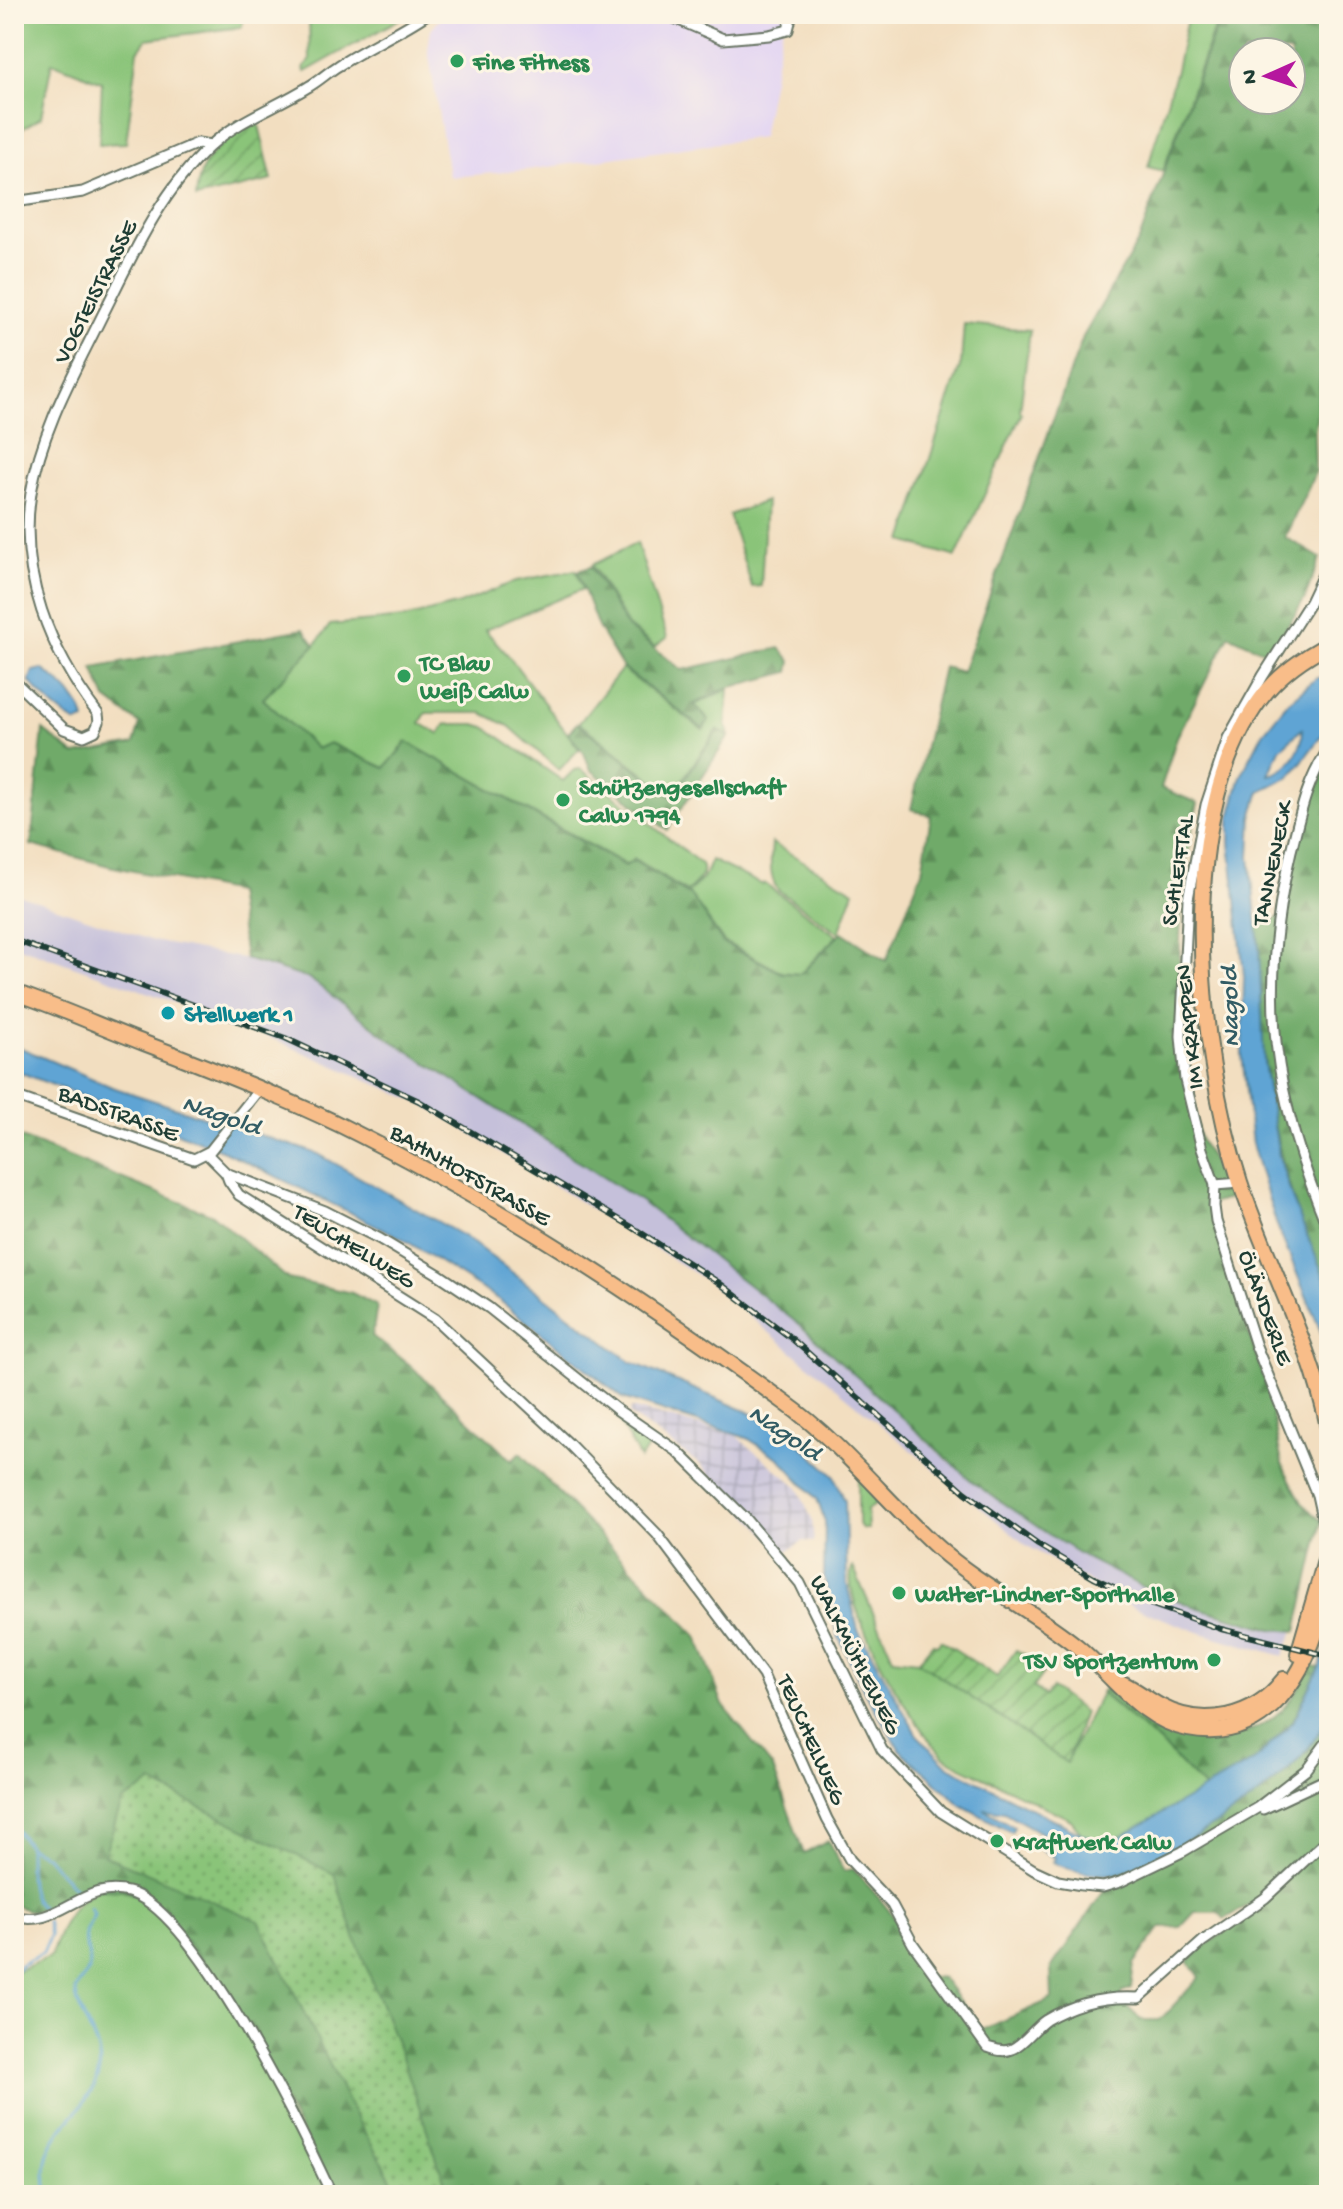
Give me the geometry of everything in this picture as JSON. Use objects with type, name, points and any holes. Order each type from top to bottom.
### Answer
[{"type":"main road","name":"IM KRAPPEN","points":[[1329,644],[1287,671],[1254,710],[1229,757],[1209,843],[1202,934],[1205,1018],[1219,1101],[1240,1183],[1303,1340],[1325,1409],[1329,1432]]},
{"type":"main road","name":"BAHNHOFSTRASSE","points":[[14,992],[260,1088],[339,1125],[421,1167],[647,1305],[810,1421],[942,1551],[977,1578],[1059,1631],[1111,1677]]},
{"type":"main road","points":[[1111,1677],[1158,1705],[1196,1718],[1231,1715],[1264,1700],[1282,1681],[1298,1655],[1329,1547]]},
{"type":"main road","points":[[1111,1677],[1148,1712],[1184,1729],[1220,1731],[1257,1719],[1289,1688],[1302,1668],[1316,1632],[1329,1583]]},
{"type":"street","points":[[665,14],[723,39],[788,30],[792,14]]},
{"type":"street","points":[[14,202],[78,192],[198,143],[211,145],[229,130],[310,86],[424,16]]},
{"type":"street","name":"VOGTEISTRASSE","points":[[14,681],[53,720],[70,732],[89,736],[98,727],[98,714],[64,665],[41,612],[29,553],[31,494],[44,443],[57,410],[135,248],[180,177],[211,145]]},
{"type":"street","name":"SCHLEIFTAL","points":[[1215,1185],[1202,1149],[1181,1036],[1182,966],[1188,899],[1206,805],[1228,738],[1310,602],[1329,562]]},
{"type":"street","name":"TANNENECK","points":[[1329,749],[1302,803],[1282,891],[1273,949],[1272,1008],[1283,1096],[1308,1179],[1329,1231]]},
{"type":"street","points":[[208,1153],[260,1088]]},
{"type":"street","name":"BADSTRASSE","points":[[14,1096],[187,1158],[208,1153]]},
{"type":"street","name":"WALKMÜHLEWEG","points":[[208,1153],[226,1173],[325,1211],[438,1274],[489,1308],[616,1409],[677,1451],[782,1559],[800,1583],[882,1750],[952,1821],[1034,1870],[1058,1881],[1103,1887],[1120,1882],[1182,1852],[1257,1808],[1306,1770],[1329,1739]]},
{"type":"street","name":"TEUCHELWEG","points":[[226,1173],[239,1195],[435,1319],[568,1443],[657,1534],[763,1675],[827,1819],[850,1860],[892,1905],[913,1944],[987,2047],[998,2051],[1012,2049],[1046,2021],[1081,2004],[1123,1997],[1139,1998],[1203,1941],[1265,1898],[1329,1838]]},
{"type":"street","points":[[1215,1185],[1240,1183]]},
{"type":"street","name":"ÖLÄNDERLE","points":[[1215,1185],[1216,1221],[1247,1320],[1317,1495],[1323,1522],[1329,1528]]},
{"type":"street","points":[[1257,1808],[1262,1809],[1329,1778]]},
{"type":"street","points":[[14,1916],[28,1920],[40,1918],[86,1895],[116,1889],[132,1892],[158,1908],[217,1980],[297,2120],[332,2195]]},
{"type":"shaded area","points":[[444,14],[785,14],[762,137],[526,170],[452,177],[449,175],[428,50],[431,29]]},
{"type":"shaded area","points":[[14,893],[153,941],[245,959],[310,979],[391,1040],[643,1202],[801,1326],[949,1462],[1199,1608],[1271,1629],[1294,1631],[1283,1656],[1201,1633],[1132,1607],[1026,1545],[707,1281],[427,1106],[250,1029],[14,945]]},
{"type":"shaded area","points":[[631,1408],[735,1435],[798,1487],[812,1520],[814,1542],[803,1541],[784,1553],[701,1465],[629,1414]]},
{"type":"green space","points":[[14,14],[243,14],[242,27],[147,39],[138,51],[126,143],[99,144],[102,82],[52,62],[41,117],[14,134]]},
{"type":"green space","points":[[309,14],[400,14],[400,19],[305,72],[304,68],[310,61]]},
{"type":"green space","points":[[1188,14],[1219,14],[1163,171],[1148,167],[1176,70]]},
{"type":"green space","points":[[1221,14],[1329,14],[1329,345],[1322,366],[1314,439],[1315,473],[1285,537],[1320,558],[1304,600],[1270,654],[1229,635],[1177,737],[1161,788],[1198,803],[1181,913],[1182,1026],[1199,1136],[1238,1196],[1208,1205],[1268,1392],[1282,1464],[1302,1503],[1322,1521],[1297,1631],[1272,1629],[1149,1590],[1088,1559],[975,1484],[801,1326],[643,1203],[391,1040],[310,979],[245,959],[236,892],[109,866],[31,845],[43,730],[75,755],[134,744],[140,724],[106,699],[93,668],[303,629],[315,645],[263,699],[317,749],[329,743],[385,768],[407,742],[625,866],[634,861],[692,897],[723,943],[782,973],[801,974],[842,932],[886,961],[922,871],[931,816],[911,809],[943,667],[962,672],[1083,337],[1139,240]]},
{"type":"green space","points":[[258,121],[272,180],[196,198],[202,170],[215,151]]},
{"type":"green space","points":[[964,324],[1030,330],[1022,413],[956,557],[903,541],[961,363]]},
{"type":"green space","points":[[766,501],[761,586],[752,587],[729,515]]},
{"type":"green space","points":[[637,543],[667,638],[655,647],[628,626],[592,565]]},
{"type":"green space","points":[[591,567],[627,627],[682,670],[780,648],[791,661],[789,672],[727,688],[694,704],[708,720],[703,729],[623,668],[598,627],[577,571]]},
{"type":"green space","name":"TC Blau Weiß Calw","points":[[576,570],[583,589],[485,630],[579,749],[559,770],[509,726],[482,713],[426,713],[420,723],[439,734],[446,724],[485,727],[563,781],[574,770],[581,769],[701,864],[701,876],[687,892],[634,859],[626,865],[407,742],[385,768],[330,743],[317,749],[263,699],[330,625],[404,618],[460,604],[516,581]]},
{"type":"green space","points":[[622,669],[703,730],[709,720],[694,705],[729,689],[726,725],[729,736],[717,730],[672,795],[579,723]]},
{"type":"green space","points":[[577,723],[672,797],[718,730],[729,736],[667,830],[591,770],[584,753],[568,733]]},
{"type":"green space","points":[[1329,760],[1329,1288],[1287,1179],[1274,1123],[1263,1048],[1256,925],[1283,916],[1301,836]]},
{"type":"green space","points":[[772,843],[854,891],[839,933],[778,890],[771,873]]},
{"type":"green space","points":[[711,860],[764,883],[837,936],[800,974],[782,972],[724,942],[688,892],[703,879]]},
{"type":"green space","points":[[14,1135],[213,1215],[288,1279],[352,1293],[377,1306],[372,1336],[409,1364],[512,1461],[520,1453],[697,1636],[723,1705],[773,1768],[804,1854],[828,1841],[844,1871],[853,1869],[890,1911],[904,1935],[909,1961],[920,1975],[942,1978],[982,2030],[1052,1999],[1051,1968],[1115,1875],[1181,1845],[1269,1787],[1320,1731],[1329,1709],[1329,2195],[336,2195],[217,1979],[157,1905],[129,1890],[82,1888],[64,1902],[33,1912],[14,1905]],"holes":[[[1249,1905],[1254,1912],[1188,1961],[1200,1977],[1160,2020],[1141,2020],[1122,2002],[1122,1993],[1131,1989],[1134,1964],[1160,1928],[1181,1927],[1195,1912],[1218,1912],[1225,1919]]]},
{"type":"green space","points":[[617,1417],[652,1441],[640,1459]]},
{"type":"green space","points":[[858,1475],[880,1500],[867,1510],[868,1529],[858,1524]]},
{"type":"green space","points":[[853,1567],[893,1658],[918,1661],[1066,1762],[1101,1693],[1162,1745],[1205,1789],[1108,1844],[1082,1834],[1071,1820],[949,1760],[919,1726],[883,1668],[856,1608],[851,1584]]},
{"type":"green space","points":[[941,1640],[997,1677],[1016,1650],[1047,1667],[1033,1687],[1045,1696],[1052,1688],[1084,1712],[1067,1763],[918,1661],[933,1643],[937,1645]]},
{"type":"green space","points":[[1311,1665],[1319,1668],[1292,1723],[1255,1760],[1205,1789],[1162,1745],[1101,1693],[1106,1686],[1141,1716],[1165,1731],[1193,1738],[1222,1738],[1251,1730],[1276,1715],[1292,1698]]},
{"type":"green space","points":[[152,1783],[334,1874],[449,2195],[400,2195],[352,2110],[259,1921],[104,1855],[122,1802]]},
{"type":"green space","points":[[114,1886],[157,1905],[217,1979],[316,2167],[327,2195],[14,2195],[14,1972],[50,1957],[65,1921],[79,1902],[100,1889]]},
{"type":"water","points":[[42,669],[74,698],[85,720],[77,723],[63,714],[29,681],[33,671]]},
{"type":"water","points":[[1329,677],[1329,726],[1290,777],[1260,791],[1252,817],[1250,857],[1259,947],[1264,1063],[1279,1156],[1293,1201],[1329,1288],[1329,1351],[1276,1223],[1252,1144],[1242,1055],[1244,976],[1230,843],[1230,817],[1241,776],[1263,733],[1288,702],[1317,678]],"holes":[[[1302,729],[1302,736],[1289,764],[1269,775],[1280,749]]]},
{"type":"water","points":[[14,1045],[112,1087],[318,1154],[465,1237],[631,1362],[787,1432],[834,1476],[845,1501],[847,1584],[858,1630],[917,1735],[948,1766],[1082,1834],[1108,1844],[1255,1760],[1293,1722],[1329,1639],[1330,1697],[1321,1729],[1289,1769],[1267,1788],[1218,1822],[1169,1850],[1117,1874],[1082,1872],[1053,1862],[1055,1858],[1040,1849],[1043,1845],[1052,1846],[1053,1840],[1004,1812],[984,1809],[1014,1827],[1011,1832],[961,1805],[900,1750],[865,1693],[838,1636],[824,1577],[825,1522],[817,1499],[780,1459],[747,1438],[623,1398],[499,1300],[400,1237],[224,1151],[14,1070]]},
{"type":"waterway","points":[[14,1827],[29,1847],[46,1856],[76,1890]]},
{"type":"waterway","points":[[29,1848],[31,1888],[42,1908]]},
{"type":"waterway","points":[[48,2195],[45,2173],[54,2140],[85,2101],[94,2087],[99,2070],[98,2050],[76,1994],[89,1968],[85,1935],[94,1914],[90,1908]]},
{"type":"waterway","points":[[14,1971],[43,1953],[50,1935],[47,1921]]},
{"type":"railway","points":[[14,940],[285,1038],[419,1101],[632,1227],[718,1282],[791,1338],[965,1492],[1038,1545],[1094,1578],[1150,1604],[1221,1629],[1329,1656]]},
{"type":"place","name":"Fine Fitness","points":[[457,61]]},
{"type":"place","name":"TC Blau Weiß Calw","points":[[404,676]]},
{"type":"place","name":"Schützengesellschaft Calw 1794","points":[[563,800]]},
{"type":"place","name":"Stellwerk 1","points":[[168,1013]]},
{"type":"place","name":"Walter-Lindner-Sporthalle","points":[[899,1593]]},
{"type":"place","name":"TSV Sportzentrum","points":[[1214,1660]]},
{"type":"place","name":"Kraftwerk Calw","points":[[997,1841]]},
{"type":"water label","name":"Nagold","points":[[1228,1007]]},
{"type":"water label","name":"Nagold","points":[[222,1113]]},
{"type":"water label","name":"Nagold","points":[[786,1431]]}]
